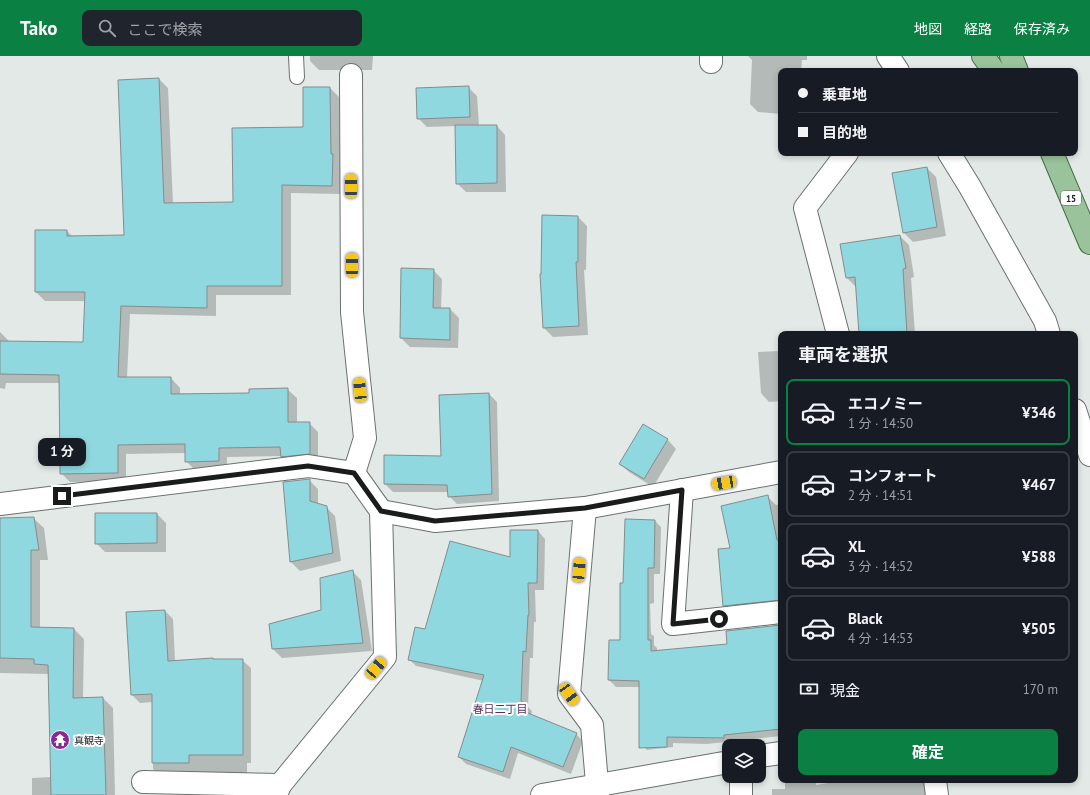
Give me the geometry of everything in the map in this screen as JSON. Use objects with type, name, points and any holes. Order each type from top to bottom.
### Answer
[{"type":"main road","points":[[983,56],[992,68]]},
{"type":"main road","points":[[1010,56],[1016,68]]},
{"type":"main road","name":"15","points":[[1053,156],[1090,243]]},
{"type":"street","points":[[888,56],[896,68]]},
{"type":"street","points":[[351,75],[352,312],[365,438],[354,473]]},
{"type":"street","points":[[837,331],[804,208],[845,156]]},
{"type":"street","points":[[951,156],[970,187],[1045,321],[1048,331]]},
{"type":"street","points":[[1078,419],[1090,455]]},
{"type":"street","points":[[0,504],[308,466],[354,473],[381,511],[385,657],[278,790],[143,782]]},
{"type":"street","points":[[381,511],[435,521],[585,508],[778,473]]},
{"type":"street","points":[[682,490],[673,624],[778,612]]},
{"type":"street","points":[[585,508],[569,694],[592,726],[598,790]]},
{"type":"street","points":[[766,755],[778,753]]},
{"type":"street","points":[[542,795],[598,790],[722,763]]},
{"type":"street","points":[[740,783],[741,795]]},
{"type":"street","points":[[935,783],[937,795]]},
{"type":"lane","points":[[296,56],[297,77]]},
{"type":"building","points":[[159,78],[164,203],[233,202],[232,128],[303,127],[303,87],[330,87],[331,154],[333,154],[332,186],[282,185],[282,286],[207,286],[207,308],[121,306],[118,377],[171,377],[171,394],[249,393],[249,389],[288,388],[288,422],[310,422],[310,454],[281,457],[280,447],[219,448],[219,461],[185,462],[185,444],[118,445],[118,473],[60,474],[59,375],[0,374],[0,341],[83,342],[85,292],[35,292],[35,230],[67,230],[67,236],[124,235],[118,80]]},
{"type":"building","points":[[469,86],[470,117],[417,119],[416,88]]},
{"type":"building","points":[[455,125],[497,125],[497,183],[456,184]]},
{"type":"building","points":[[927,167],[937,227],[903,233],[892,173]]},
{"type":"building","points":[[542,215],[578,216],[578,262],[576,262],[579,326],[543,328],[540,274]]},
{"type":"building","points":[[900,235],[906,268],[903,269],[907,331],[859,331],[855,277],[846,278],[840,244]]},
{"type":"building","points":[[401,268],[434,269],[433,308],[450,308],[450,340],[400,338]]},
{"type":"building","points":[[489,393],[492,494],[448,497],[447,485],[384,484],[384,455],[441,456],[439,395]]},
{"type":"building","points":[[643,424],[668,439],[644,479],[619,464]]},
{"type":"building","points":[[310,479],[310,501],[327,506],[333,553],[290,562],[283,482]]},
{"type":"building","points":[[768,495],[778,540],[778,600],[723,606],[718,549],[730,548],[721,506]]},
{"type":"building","points":[[95,513],[157,513],[157,543],[95,544]]},
{"type":"building","points":[[34,517],[39,550],[31,550],[31,627],[74,628],[73,698],[103,697],[106,795],[51,795],[48,665],[34,664],[34,659],[0,658],[0,518]]},
{"type":"building","points":[[625,519],[655,520],[654,568],[648,568],[648,640],[651,640],[651,651],[727,644],[726,631],[778,625],[778,729],[724,735],[724,738],[667,737],[667,747],[639,748],[639,681],[608,680],[609,640],[620,640],[620,583],[623,583]]},
{"type":"building","points":[[510,530],[538,530],[537,583],[528,583],[529,615],[526,652],[523,651],[521,701],[525,703],[523,711],[577,733],[563,767],[511,747],[503,772],[458,757],[484,675],[408,660],[415,627],[425,629],[450,541],[510,557]]},
{"type":"building","points":[[353,570],[363,643],[272,649],[269,624],[321,610],[320,578]]},
{"type":"building","points":[[165,610],[168,661],[213,658],[243,659],[243,755],[189,755],[189,763],[152,763],[152,694],[131,695],[126,612]]},
{"type":"place","name":"真観寺","points":[[60,740]]},
{"type":"district","name":"春日二丁目","points":[[500,709]]},
{"type":"route","points":[[62,496],[308,466],[354,473],[381,511],[435,521],[585,508],[682,490],[673,624],[719,619]]}]
